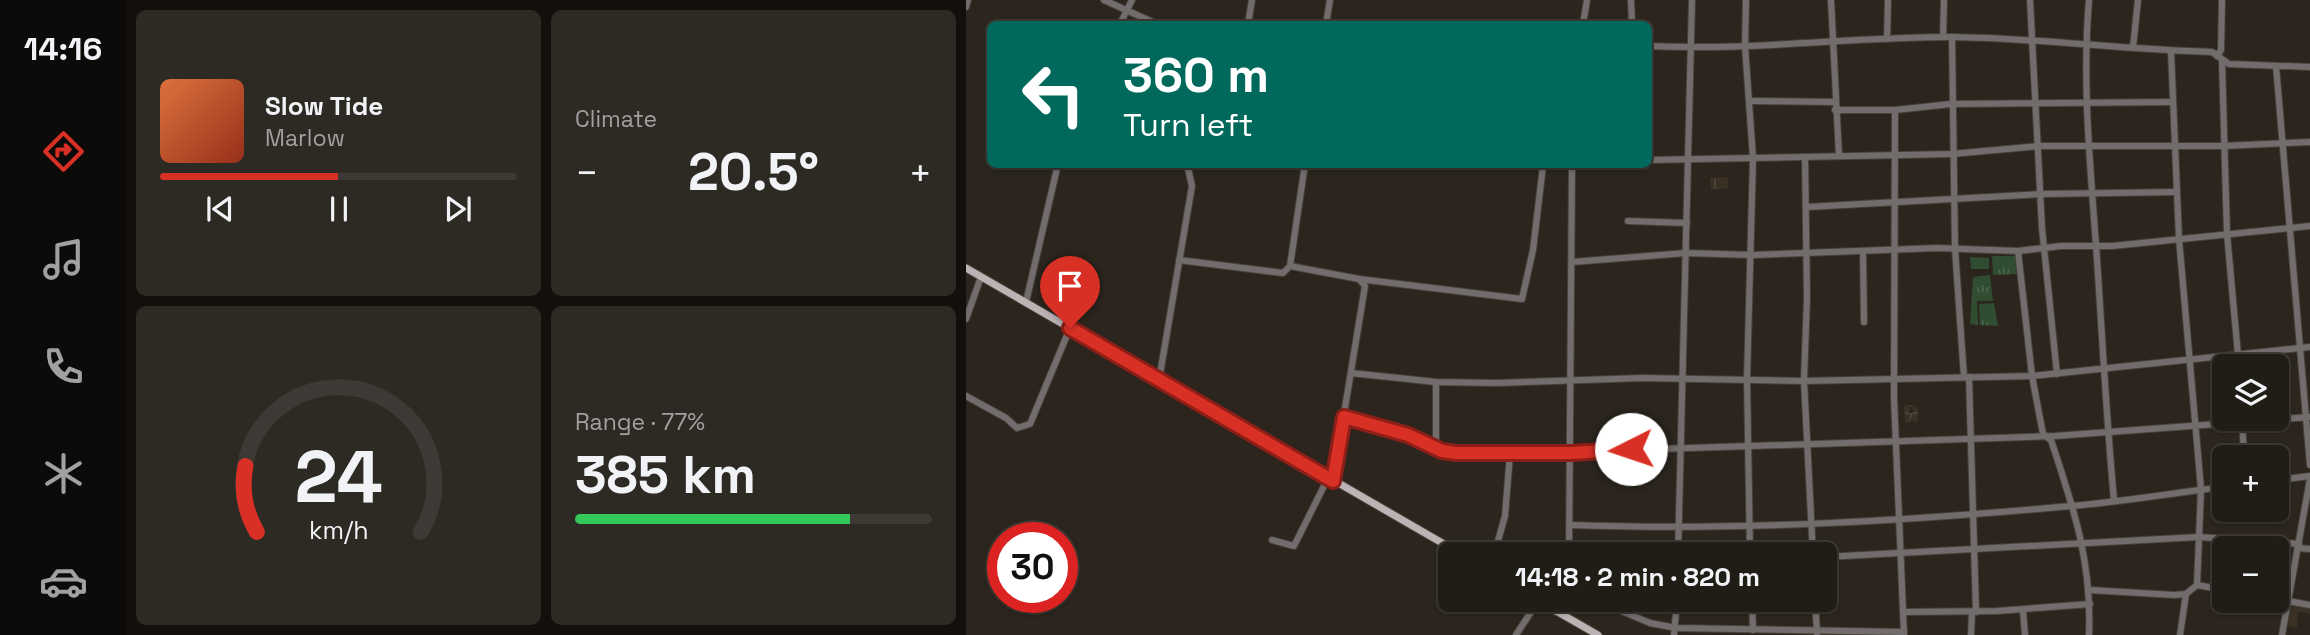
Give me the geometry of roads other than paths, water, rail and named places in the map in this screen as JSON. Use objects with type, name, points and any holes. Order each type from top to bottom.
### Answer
[{"type":"main road","points":[[966,268],[1440,542]]},
{"type":"main road","points":[[1556,612],[1598,635]]},
{"type":"street","points":[[1104,0],[1151,21]]},
{"type":"street","points":[[1121,21],[1132,0]]},
{"type":"street","points":[[1248,21],[1252,0]]},
{"type":"street","points":[[1326,21],[1330,0]]},
{"type":"street","points":[[1584,21],[1587,0]]},
{"type":"street","points":[[1631,0],[1632,21]]},
{"type":"street","points":[[1679,542],[1692,0]]},
{"type":"street","points":[[1746,0],[1745,46],[1753,158],[1747,379],[1750,542]]},
{"type":"street","points":[[1831,0],[1831,44],[1839,156]]},
{"type":"street","points":[[1887,39],[1888,0]]},
{"type":"street","points":[[1943,37],[1944,0]]},
{"type":"street","points":[[2030,0],[2042,228],[2057,374]]},
{"type":"street","points":[[2089,0],[2086,42],[2087,105],[2102,369],[2113,500]]},
{"type":"street","points":[[2133,47],[2138,0]]},
{"type":"street","points":[[2217,55],[2221,50],[2222,0]]},
{"type":"street","points":[[1652,46],[1692,48],[1831,44],[1952,37],[2086,42],[2171,51],[2212,52],[2222,62],[2227,234],[2239,354]]},
{"type":"street","points":[[1952,37],[1955,249],[1967,377],[1973,512],[1974,612],[1971,635]]},
{"type":"street","points":[[2171,51],[2179,239],[2202,489],[2197,585]]},
{"type":"street","points":[[2222,62],[2310,67]]},
{"type":"street","points":[[2276,66],[2310,465]]},
{"type":"street","points":[[1749,101],[1895,110],[1951,104],[2087,105],[2173,102]]},
{"type":"street","points":[[1624,612],[1675,631],[1904,634],[1894,378],[1895,110]]},
{"type":"street","points":[[1652,160],[1952,154],[2039,146],[2223,146],[2310,142]]},
{"type":"street","points":[[1805,157],[1807,207],[1804,381],[1812,542]]},
{"type":"street","points":[[1026,302],[1057,168]]},
{"type":"street","points":[[1159,380],[1192,186],[1188,168]]},
{"type":"street","points":[[1179,260],[1283,273],[1290,266],[1304,168]]},
{"type":"street","points":[[1290,266],[1359,279],[1522,299],[1532,250],[1543,168]]},
{"type":"street","points":[[1570,542],[1572,168]]},
{"type":"street","points":[[1807,207],[2042,194],[2176,192]]},
{"type":"street","points":[[1628,221],[1687,223]]},
{"type":"street","points":[[1572,262],[1686,253],[1752,255],[1896,249],[2018,251],[2046,247],[2096,247],[2310,226]]},
{"type":"street","points":[[1863,251],[1864,322]]},
{"type":"street","points":[[2018,251],[2032,376],[2043,434],[2051,440],[2083,543],[2090,590],[2089,635]]},
{"type":"street","points":[[966,319],[981,276]]},
{"type":"street","points":[[1272,540],[1294,546],[1331,480],[1365,286],[1359,279]]},
{"type":"street","points":[[966,396],[1006,418],[1017,428],[1030,424],[1070,328]]},
{"type":"street","points":[[2248,354],[2310,347]]},
{"type":"street","points":[[1351,373],[1436,382],[1683,378],[1804,381],[2032,376],[2212,358]]},
{"type":"street","points":[[1436,382],[1436,448]]},
{"type":"street","points":[[1344,417],[1408,435],[1436,448],[1456,453],[1510,454],[1747,444],[1896,443],[2107,432],[2212,422]]},
{"type":"street","points":[[2289,418],[2308,417]]},
{"type":"street","points":[[1497,542],[1505,516],[1510,454]]},
{"type":"street","points":[[2282,635],[2310,477],[2289,479]]},
{"type":"street","points":[[1571,525],[1680,529],[1898,517],[2073,506],[2212,488]]},
{"type":"street","points":[[1837,556],[2199,537],[2310,549]]},
{"type":"street","points":[[2090,590],[2186,593],[2197,585],[2212,588]]},
{"type":"street","points":[[2180,635],[2186,593]]},
{"type":"street","points":[[2290,601],[2310,605]]},
{"type":"street","points":[[1903,612],[2023,610],[2090,604]]},
{"type":"street","points":[[2023,610],[2025,635]]},
{"type":"street","points":[[1516,635],[1531,612]]},
{"type":"street","points":[[1675,631],[1676,612]]},
{"type":"street","points":[[1753,612],[1754,631]]},
{"type":"street","points":[[1816,612],[1817,633]]}]
